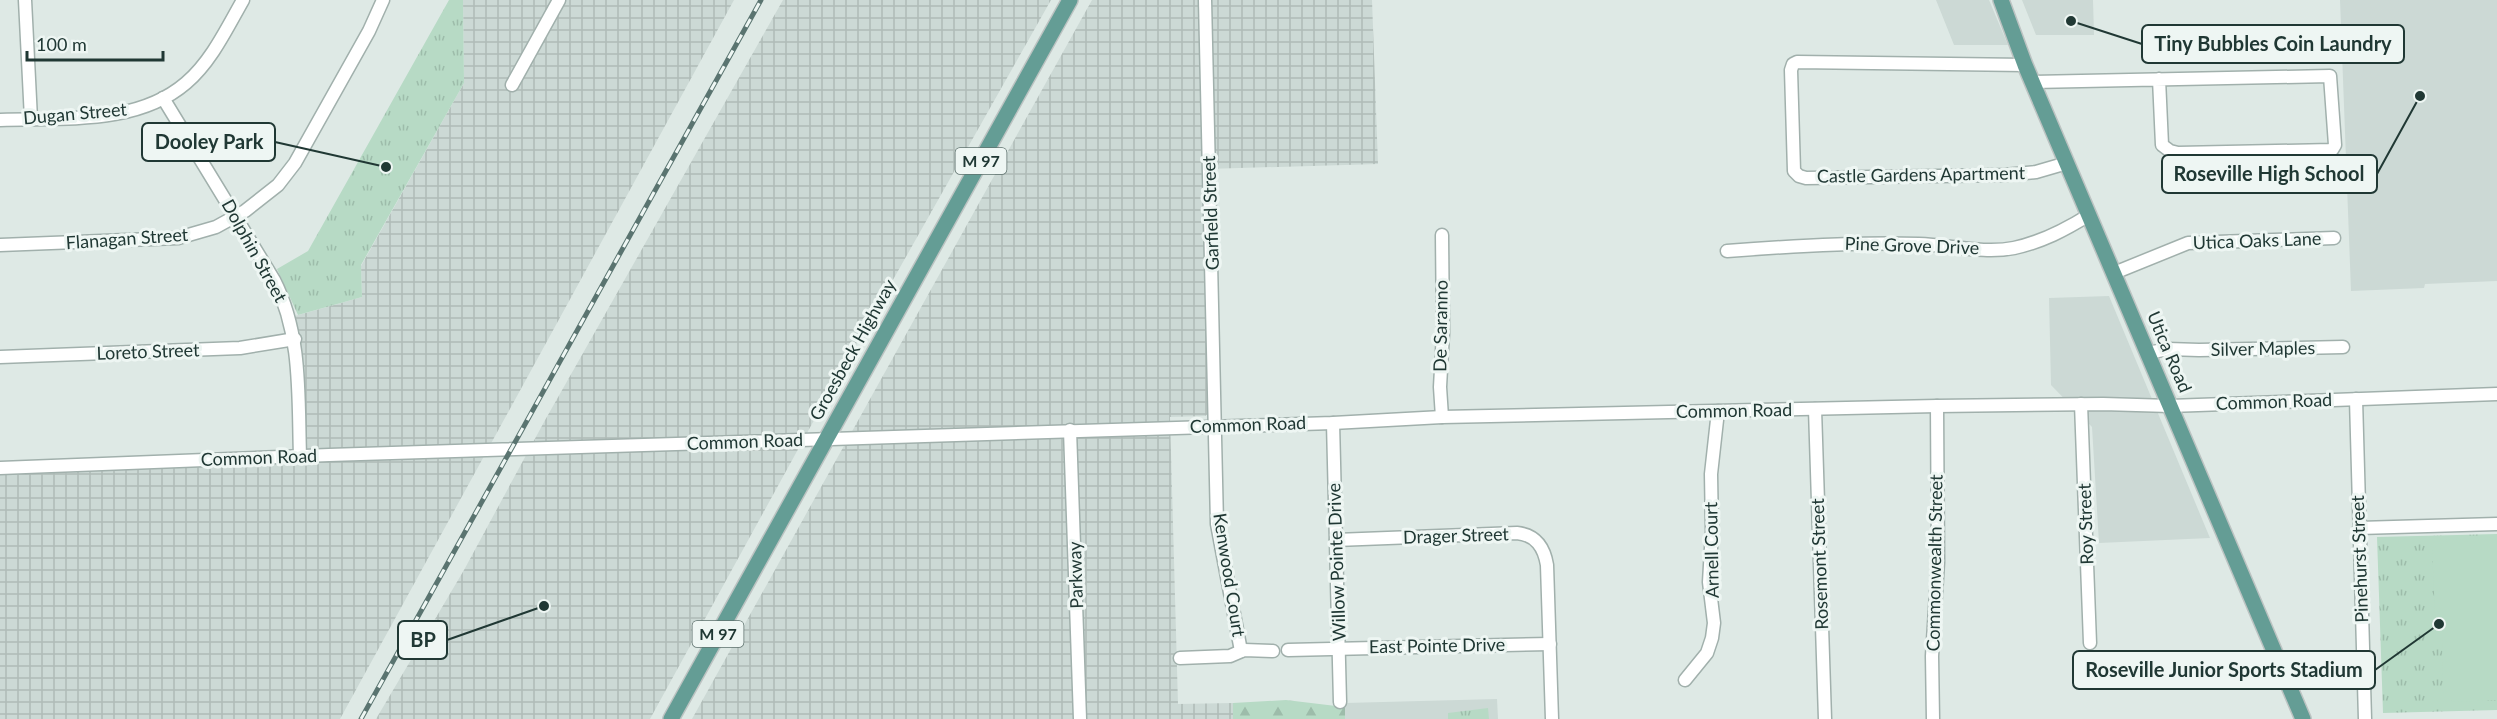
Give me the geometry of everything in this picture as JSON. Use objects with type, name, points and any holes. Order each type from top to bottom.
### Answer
[{"type":"main road","name":"Groesbeck Highway","points":[[671,719],[1070,0]]},
{"type":"main road","name":"Utica Road","points":[[2001,0],[2032,82],[2303,719]]},
{"type":"street","points":[[25,0],[31,118]]},
{"type":"street","name":"Dugan Street","points":[[0,120],[117,114],[142,108],[163,98],[186,84],[201,68],[243,0]]},
{"type":"street","name":"Flanagan Street","points":[[0,245],[178,238],[204,232],[236,216],[267,196],[286,176],[357,51],[383,0]]},
{"type":"street","points":[[512,85],[559,0]]},
{"type":"street","name":"Garfield Street","points":[[1205,0],[1217,426]]},
{"type":"street","name":"Castle Gardens Apartment","points":[[2025,65],[1803,60],[1797,62],[1793,64],[1791,70],[1794,171],[1806,178],[2004,175],[2036,172],[2067,163]]},
{"type":"street","points":[[2032,82],[2159,79],[2330,76],[2335,146],[2332,150],[2178,153],[2170,151],[2162,145],[2159,79]]},
{"type":"street","name":"Dolphin Street","points":[[163,98],[279,288],[295,339],[300,456]]},
{"type":"street","name":"Pine Grove Drive","points":[[1727,251],[1823,244],[1918,244],[2013,248],[2061,232],[2089,215]]},
{"type":"street","name":"De Saranno","points":[[1442,235],[1443,333],[1440,387],[1442,417]]},
{"type":"street","name":"Utica Oaks Lane","points":[[2114,273],[2188,243],[2334,238]]},
{"type":"street","name":"Loreto Street","points":[[0,357],[240,348],[295,339]]},
{"type":"street","name":"Silver Maples","points":[[2148,353],[2179,348],[2199,350],[2343,347]]},
{"type":"street","name":"Common Road","points":[[0,468],[1070,430],[1333,423],[1442,417],[1937,406],[2081,404],[2170,406],[2497,394]]},
{"type":"street","name":"Pinehurst Street","points":[[2356,399],[2365,719]]},
{"type":"street","name":"Roy Street","points":[[2081,404],[2090,643]]},
{"type":"street","name":"Commonwealth Street","points":[[1934,719],[1932,656],[1938,562],[1937,406]]},
{"type":"street","name":"Rosemont Street","points":[[1815,409],[1825,719]]},
{"type":"street","name":"Arnell Court","points":[[1685,680],[1707,653],[1712,638],[1713,612],[1709,582],[1712,531],[1711,474],[1718,411]]},
{"type":"street","name":"Willow Pointe Drive","points":[[1333,423],[1340,702]]},
{"type":"street","name":"Kenwood Court","points":[[1217,426],[1217,524],[1241,651]]},
{"type":"street","name":"Parkway","points":[[1070,430],[1080,719]]},
{"type":"street","points":[[2359,528],[2497,524]]},
{"type":"street","name":"Drager Street","points":[[1336,540],[1517,533],[1532,537],[1538,542],[1545,555],[1552,719]]},
{"type":"street","name":"East Pointe Drive","points":[[1288,650],[1550,644]]},
{"type":"street","name":"Kenwood Court","points":[[1180,658],[1230,656],[1241,651],[1273,651]]},
{"type":"shaded area","points":[[463,0],[734,0],[340,719],[0,719],[0,475],[305,463],[302,353],[295,316],[362,297],[361,266],[464,83]]},
{"type":"shaded area","points":[[783,0],[1051,0],[824,402],[650,719],[376,719],[464,570],[544,422]]},
{"type":"shaded area","points":[[1092,0],[1372,0],[1378,164],[1206,169],[1212,411],[1205,416],[1170,417],[1178,704],[1233,703],[1233,719],[692,719]]},
{"type":"shaded area","points":[[1936,0],[1989,0],[2008,45],[1954,45]]},
{"type":"shaded area","points":[[2022,0],[2093,0],[2094,35],[2036,35]]},
{"type":"shaded area","points":[[2340,0],[2497,0],[2497,281],[2425,284],[2424,288],[2351,291]]},
{"type":"shaded area","points":[[2109,296],[2210,538],[2099,543],[2092,427],[2051,385],[2049,298]]},
{"type":"shaded area","points":[[1497,699],[1498,719],[1345,719],[1345,703]]},
{"type":"green space","points":[[449,0],[463,0],[464,83],[361,265],[362,297],[298,315],[277,269],[308,251]]},
{"type":"green space","points":[[2497,534],[2497,710],[2383,713],[2377,537]]},
{"type":"green space","points":[[2497,539],[2497,700],[2452,702],[2443,692],[2442,636],[2436,636],[2432,549],[2442,540]]},
{"type":"green space","points":[[1286,700],[1336,706],[1345,703],[1345,719],[1233,719],[1233,703]]},
{"type":"green space","points":[[1488,708],[1489,719],[1448,719],[1448,713]]},
{"type":"railway","points":[[361,719],[761,0]]},
{"type":"place","name":"Tiny Bubbles Coin Laundry","points":[[2071,21]]},
{"type":"place","name":"Roseville High School","points":[[2420,96]]},
{"type":"place","name":"Dooley Park","points":[[386,167]]},
{"type":"place","name":"BP","points":[[544,606]]},
{"type":"place","name":"Roseville Junior Sports Stadium","points":[[2439,624]]}]
